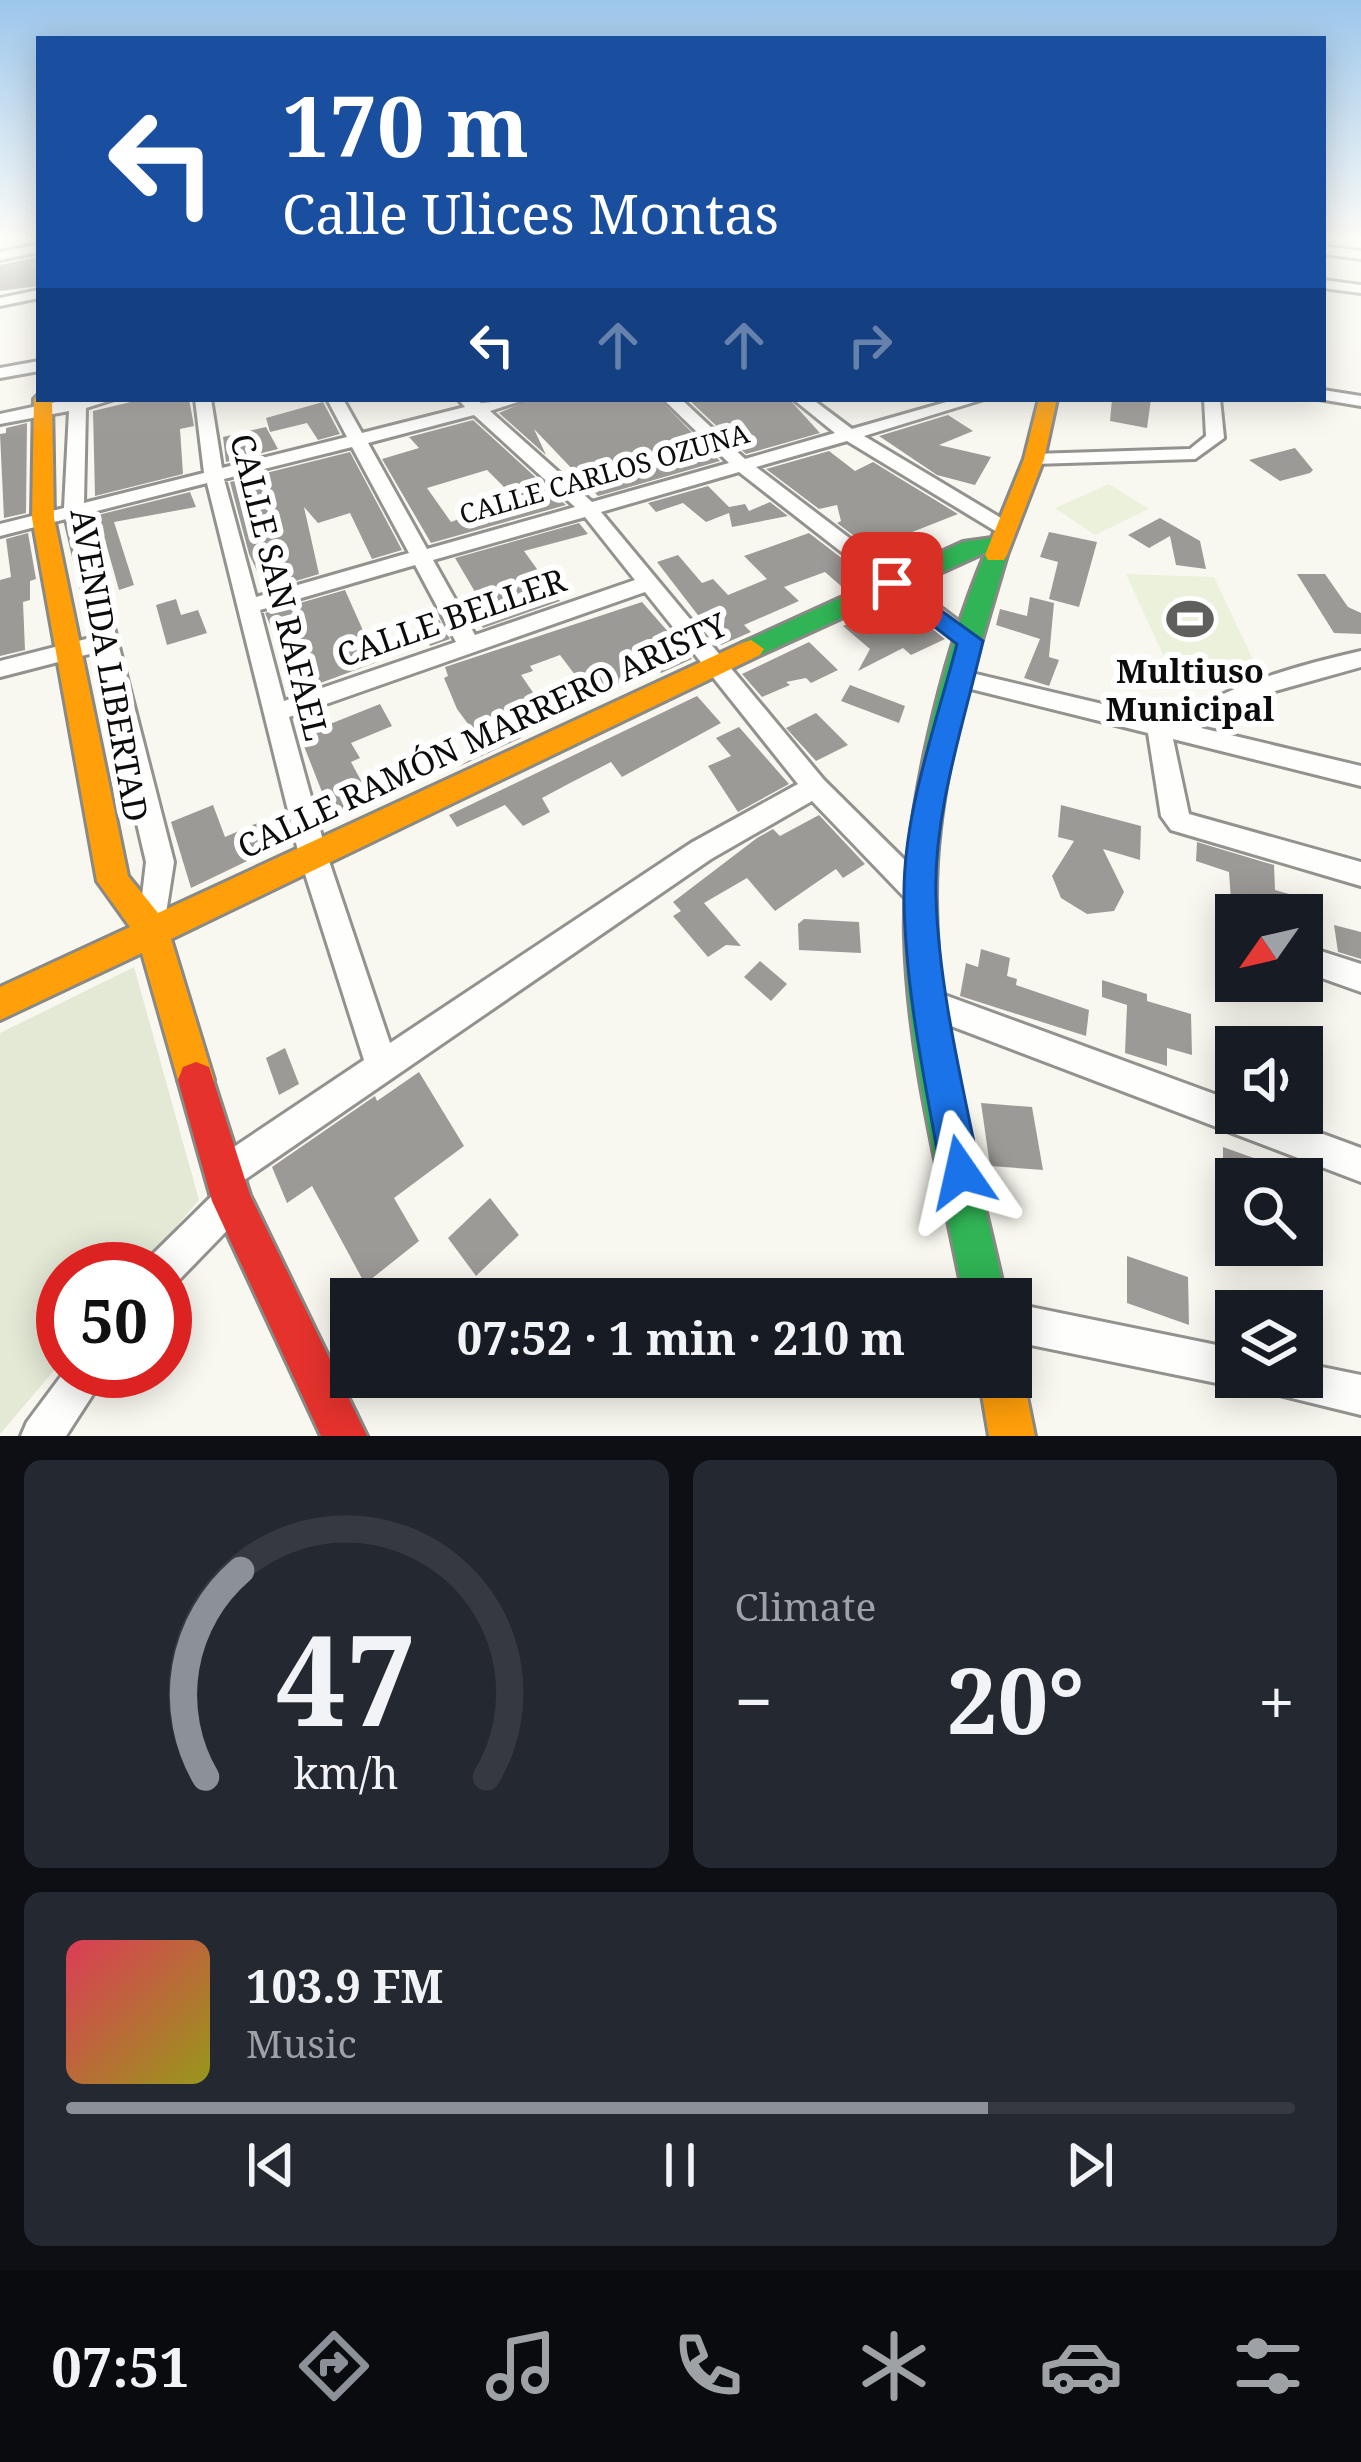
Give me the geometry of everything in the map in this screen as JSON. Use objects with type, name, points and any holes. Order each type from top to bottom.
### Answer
[{"type":"street","points":[[0,374],[36,367]]},
{"type":"street","points":[[1326,395],[1361,401]]},
{"type":"street","points":[[0,419],[43,405],[78,402]]},
{"type":"street","name":"AVENIDA LIBERTAD","points":[[78,402],[74,510],[160,862],[152,930]]},
{"type":"street","name":"CALLE SAN RAFAEL","points":[[202,402],[214,476],[313,854],[382,1065]]},
{"type":"street","points":[[337,402],[470,645]]},
{"type":"street","points":[[674,402],[741,465],[970,641]]},
{"type":"street","points":[[805,402],[1001,536]]},
{"type":"street","name":"CALLE CARLOS OZUNA","points":[[248,606],[965,402]]},
{"type":"street","points":[[981,1278],[928,1003],[920,894],[928,818],[970,641],[1001,536],[1034,459],[1047,402]]},
{"type":"street","points":[[1034,459],[1195,454],[1215,439],[1213,402]]},
{"type":"street","name":"AVENIDA LIBERTAD","points":[[43,405],[43,518],[113,881],[152,930],[228,1187],[344,1436]]},
{"type":"street","points":[[0,530],[357,439],[471,405],[589,509],[815,788],[920,894]]},
{"type":"street","name":"CALLE RAMÓN MARRERO ARISTY","points":[[0,1004],[1001,536]]},
{"type":"street","name":"CALLE BELLER","points":[[275,713],[648,583]]},
{"type":"street","points":[[0,669],[106,642]]},
{"type":"street","points":[[1170,728],[1307,672],[1361,659]]},
{"type":"street","points":[[963,679],[1361,776]]},
{"type":"street","points":[[1170,728],[1174,816],[1180,822],[1361,874]]},
{"type":"street","points":[[185,1242],[228,1187],[382,1065],[701,851],[815,788]]},
{"type":"street","points":[[1323,965],[1361,978]]},
{"type":"street","points":[[928,1003],[1361,1165]]},
{"type":"street","points":[[1032,1326],[1215,1364]]},
{"type":"street","points":[[1323,1387],[1361,1395]]},
{"type":"street","points":[[41,1436],[69,1398]]},
{"type":"street","points":[[1004,1398],[1012,1436]]},
{"type":"green space","points":[[1109,484],[1149,509],[1095,535],[1055,508]]},
{"type":"green space","name":"Multiuso Municipal","points":[[1126,574],[1214,577],[1256,666],[1166,661]]},
{"type":"green space","points":[[134,967],[199,1200],[163,1242],[36,1242],[36,1392],[0,1434],[0,1033]]},
{"type":"building","points":[[130,402],[190,402],[194,426],[180,429],[183,474],[95,496],[93,411]]},
{"type":"building","points":[[323,402],[340,434],[318,440],[307,423],[270,432],[266,418]]},
{"type":"building","points":[[524,402],[662,402],[720,461],[598,496],[534,429],[546,455],[499,413]]},
{"type":"building","points":[[691,402],[792,402],[820,433],[746,454]]},
{"type":"building","points":[[1112,402],[1151,402],[1147,428],[1110,421]]},
{"type":"building","points":[[948,415],[973,431],[939,445],[991,457],[975,485],[937,475],[879,436]]},
{"type":"building","points":[[473,420],[566,505],[431,543],[382,459],[419,448],[409,437]],"holes":[[[487,470],[514,497],[451,522],[427,488]]]},
{"type":"building","points":[[27,423],[26,513],[4,518],[0,434]]},
{"type":"building","points":[[266,427],[278,449],[226,462],[223,437]]},
{"type":"building","points":[[1295,448],[1313,470],[1310,473],[1280,481],[1249,460]]},
{"type":"building","points":[[829,451],[855,471],[873,462],[958,514],[887,542],[906,558],[891,564],[837,523],[841,521],[837,505],[819,509],[766,469]]},
{"type":"building","points":[[350,452],[402,550],[372,559],[350,513],[318,523],[304,507],[319,574],[266,590],[249,554],[230,482]]},
{"type":"building","points":[[708,486],[729,507],[745,504],[749,511],[770,502],[788,516],[732,527],[729,513],[706,522],[683,503],[656,512],[648,503]]},
{"type":"building","points":[[190,492],[196,507],[114,522],[134,585],[119,590],[98,515]]},
{"type":"building","points":[[1160,518],[1200,541],[1206,569],[1176,565],[1170,536],[1149,548],[1128,535]]},
{"type":"building","points":[[579,523],[588,534],[524,551],[560,601],[483,628],[467,601],[478,597],[455,558]]},
{"type":"building","points":[[1049,532],[1097,542],[1079,607],[1049,599],[1058,562],[1040,557]]},
{"type":"building","points":[[28,533],[36,579],[30,581],[30,600],[23,602],[25,650],[0,656],[0,580],[11,577],[6,539]]},
{"type":"building","points":[[809,533],[865,576],[841,586],[825,572],[784,587],[799,601],[744,625],[751,632],[721,645],[657,562],[678,555],[702,583],[713,579],[728,595],[767,579],[744,556]]},
{"type":"building","points":[[1297,574],[1325,574],[1348,607],[1361,613],[1361,634],[1334,633]]},
{"type":"building","points":[[345,590],[377,662],[291,694],[284,674],[299,670],[283,639],[277,641],[265,613]]},
{"type":"building","points":[[1030,597],[1054,603],[1049,657],[1059,660],[1049,686],[1024,678],[1040,639],[996,625],[1000,609],[1027,616]]},
{"type":"building","points":[[176,599],[181,615],[198,610],[207,633],[167,645],[156,605]]},
{"type":"building","points":[[896,600],[945,639],[911,655],[903,648],[858,671],[870,649],[843,626]]},
{"type":"building","points":[[642,602],[692,659],[661,673],[655,666],[591,696],[560,655],[530,666],[533,671],[521,675],[541,704],[507,718],[521,738],[458,767],[477,756],[472,743],[480,740],[457,709],[444,678],[448,676],[445,667]]},
{"type":"building","points":[[433,609],[450,639],[430,646],[417,614]]},
{"type":"building","points":[[809,642],[838,670],[811,683],[806,678],[786,682],[790,685],[762,697],[742,674]]},
{"type":"building","points":[[850,685],[905,706],[899,723],[841,701]]},
{"type":"building","points":[[697,696],[721,723],[622,777],[611,762],[572,782],[542,798],[550,812],[523,826],[505,805],[457,827],[449,815]]},
{"type":"building","points":[[380,704],[392,726],[351,743],[360,758],[351,762],[372,801],[333,820],[300,736]]},
{"type":"building","points":[[816,713],[848,745],[816,761],[786,728]]},
{"type":"building","points":[[739,727],[789,784],[738,812],[708,766],[731,756],[716,738]]},
{"type":"building","points":[[213,805],[225,837],[262,821],[265,829],[279,822],[287,842],[191,888],[171,822]]},
{"type":"building","points":[[1061,805],[1141,826],[1140,860],[1103,849],[1124,892],[1114,911],[1087,914],[1061,898],[1052,876],[1074,841],[1058,837]]},
{"type":"building","points":[[819,815],[865,864],[843,878],[836,869],[775,911],[747,878],[704,903],[741,946],[726,945],[708,957],[673,916],[681,911],[673,902],[757,838],[773,829],[780,836]]},
{"type":"building","points":[[1197,842],[1274,865],[1275,890],[1289,894],[1231,894],[1229,872],[1196,861]]},
{"type":"building","points":[[804,919],[859,922],[861,953],[799,950],[798,924]]},
{"type":"building","points":[[1334,925],[1361,932],[1361,959],[1338,952]]},
{"type":"building","points":[[981,949],[1010,958],[1007,976],[1017,979],[1016,985],[1089,1010],[1086,1036],[960,996],[966,963],[978,967]]},
{"type":"building","points":[[760,961],[787,984],[771,1001],[744,977]]},
{"type":"building","points":[[1102,980],[1191,1014],[1192,1055],[1167,1048],[1167,1066],[1125,1053],[1127,1005],[1102,997]]},
{"type":"building","points":[[285,1048],[299,1084],[279,1095],[266,1058]]},
{"type":"building","points":[[419,1072],[464,1146],[394,1198],[419,1241],[373,1278],[362,1278],[312,1186],[287,1203],[272,1167],[375,1096],[377,1101]]},
{"type":"building","points":[[981,1103],[1032,1107],[1043,1170],[990,1166]]},
{"type":"building","points":[[1223,1147],[1254,1158],[1223,1158]]},
{"type":"building","points":[[490,1198],[519,1235],[476,1276],[448,1238]]},
{"type":"building","points":[[1127,1256],[1188,1277],[1189,1325],[1127,1303]]},
{"type":"traffic: fast","points":[[751,649],[971,547],[999,544]]},
{"type":"traffic: fast","points":[[981,1278],[933,1044],[920,893],[937,766],[996,555]]},
{"type":"traffic: slow","points":[[43,402],[43,518],[113,881],[152,930],[196,1080]]},
{"type":"traffic: slow","points":[[996,555],[1034,459],[1047,402]]},
{"type":"traffic: slow","points":[[0,1004],[751,649]]},
{"type":"traffic: slow","points":[[1005,1398],[1012,1436]]},
{"type":"traffic: jam","points":[[196,1080],[232,1201],[344,1436]]},
{"type":"place","name":"Multiuso Municipal","points":[[1190,619]]},
{"type":"route","points":[[892,583],[970,641],[928,818],[920,894],[928,1003],[961,1172]]}]
